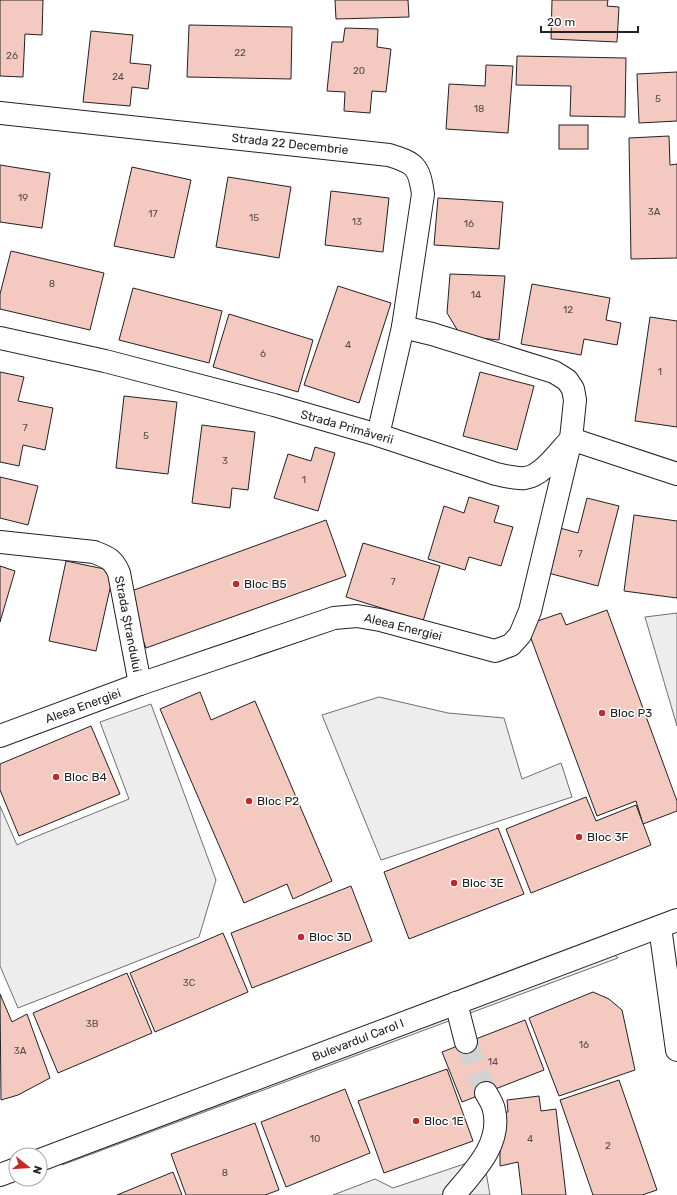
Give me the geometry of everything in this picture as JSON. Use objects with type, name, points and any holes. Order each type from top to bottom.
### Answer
[{"type":"street","name":"Strada 22 Decembrie","points":[[0,113],[389,155],[403,159],[413,166],[420,175],[422,194],[403,327],[378,435]]},
{"type":"street","points":[[403,327],[432,334],[554,372],[567,380],[573,389],[575,400],[571,439],[677,474]]},
{"type":"street","name":"Strada Primăverii","points":[[0,338],[105,361],[274,406],[378,435],[496,474],[513,478],[526,478],[541,471],[571,439]]},
{"type":"street","name":"Aleea Energiei","points":[[0,736],[140,684],[334,618],[357,616],[380,620],[495,651],[511,645],[520,636],[530,611],[571,439]]},
{"type":"street","name":"Strada Ștrandului","points":[[0,542],[94,552],[106,556],[114,562],[119,572],[140,684]]},
{"type":"street","points":[[669,924],[677,1050]]},
{"type":"street","name":"Bulevardul Carol I","points":[[48,1157],[669,924]]},
{"type":"street","points":[[456,1003],[466,1042]]},
{"type":"street","points":[[454,1195],[487,1155],[495,1131],[494,1110],[486,1093]]},
{"type":"shaded area","points":[[677,613],[677,726],[645,617]]},
{"type":"shaded area","points":[[379,697],[448,713],[504,718],[522,779],[561,763],[572,797],[381,860],[322,715]]},
{"type":"shaded area","points":[[151,704],[216,880],[199,937],[18,1008],[0,966],[0,806],[17,845],[129,799],[100,722]]},
{"type":"shaded area","points":[[606,947],[618,958],[62,1165],[51,1155]]},
{"type":"shaded area","points":[[467,1163],[486,1172],[490,1195],[333,1195],[375,1179],[393,1188]]},
{"type":"building","points":[[0,0],[43,0],[42,35],[25,34],[23,77],[0,76]]},
{"type":"building","points":[[335,0],[408,0],[409,17],[336,19]]},
{"type":"building","points":[[552,0],[608,0],[607,6],[619,7],[617,42],[551,39]]},
{"type":"building","points":[[189,25],[292,27],[291,79],[187,77]]},
{"type":"building","points":[[345,28],[378,29],[377,47],[391,49],[386,92],[372,91],[370,113],[344,111],[345,92],[327,91],[332,42],[343,42]]},
{"type":"building","points":[[91,31],[133,35],[130,63],[151,65],[148,89],[132,87],[130,106],[83,102]]},
{"type":"building","points":[[517,56],[626,58],[625,117],[570,116],[571,86],[516,85]]},
{"type":"building","points":[[486,65],[513,66],[508,133],[446,129],[449,84],[485,86]]},
{"type":"building","points":[[677,72],[677,121],[639,123],[637,74]]},
{"type":"building","points":[[559,125],[588,125],[588,149],[559,149]]},
{"type":"building","points":[[669,136],[670,165],[677,164],[677,258],[631,259],[629,138]]},
{"type":"building","points":[[0,165],[50,173],[42,228],[0,222]]},
{"type":"building","points":[[132,167],[191,180],[174,258],[114,246]]},
{"type":"building","points":[[228,177],[291,187],[279,258],[216,247]]},
{"type":"building","points":[[331,191],[389,198],[383,252],[325,245]]},
{"type":"building","points":[[438,198],[503,202],[499,249],[434,245]]},
{"type":"building","points":[[11,251],[104,273],[90,330],[0,309],[0,294]]},
{"type":"building","points":[[450,274],[505,276],[499,340],[461,336],[447,313]]},
{"type":"building","points":[[532,284],[610,298],[606,320],[621,323],[617,345],[584,339],[581,355],[521,344]]},
{"type":"building","points":[[338,286],[391,303],[359,403],[304,385]]},
{"type":"building","points":[[133,288],[222,311],[209,363],[119,340]]},
{"type":"building","points":[[229,314],[313,340],[298,392],[213,367]]},
{"type":"building","points":[[650,317],[677,321],[677,427],[635,421]]},
{"type":"building","points":[[0,372],[24,377],[18,401],[53,408],[45,450],[23,445],[19,466],[0,462]]},
{"type":"building","points":[[480,372],[534,386],[517,450],[463,436]]},
{"type":"building","points":[[124,396],[177,402],[168,474],[116,468]]},
{"type":"building","points":[[202,425],[255,432],[248,490],[232,488],[230,508],[192,503]]},
{"type":"building","points":[[315,447],[335,453],[318,511],[274,498],[288,454],[311,461]]},
{"type":"building","points":[[0,477],[38,486],[28,525],[0,518]]},
{"type":"building","points":[[469,497],[499,506],[494,522],[513,527],[501,566],[469,557],[465,570],[428,559],[444,506],[464,513]]},
{"type":"building","points":[[587,498],[619,506],[598,586],[548,573],[560,528],[578,533]]},
{"type":"building","points":[[634,515],[677,521],[677,598],[624,591]]},
{"type":"building","name":"Bloc B5","points":[[326,520],[346,576],[146,648],[126,593]]},
{"type":"building","points":[[363,543],[440,566],[423,621],[346,597]]},
{"type":"building","points":[[66,561],[114,571],[96,651],[49,641]]},
{"type":"building","points":[[0,566],[15,571],[0,622]]},
{"type":"building","name":"Bloc P3","points":[[607,610],[677,801],[677,811],[643,824],[636,801],[597,816],[526,625],[561,613],[566,625]]},
{"type":"building","name":"Bloc P2","points":[[200,692],[211,720],[255,701],[332,881],[293,899],[287,884],[244,903],[160,709]]},
{"type":"building","name":"Bloc B4","points":[[91,726],[120,794],[19,836],[0,790],[0,764]]},
{"type":"building","name":"Bloc 3F","points":[[586,797],[596,821],[636,805],[651,845],[531,893],[506,829]]},
{"type":"building","name":"Bloc 3E","points":[[498,828],[524,894],[409,939],[384,872]]},
{"type":"building","name":"Bloc 3D","points":[[351,886],[372,941],[252,988],[231,933]]},
{"type":"building","points":[[223,933],[248,992],[155,1032],[130,973]]},
{"type":"building","points":[[127,973],[152,1033],[58,1073],[33,1013]]},
{"type":"building","points":[[593,992],[609,999],[622,1010],[635,1070],[559,1096],[529,1018]]},
{"type":"building","points":[[0,994],[12,1022],[27,1014],[50,1078],[18,1095],[1,1100]]},
{"type":"building","points":[[525,1020],[544,1070],[462,1102],[442,1052]]},
{"type":"building","name":"Bloc 1E","points":[[447,1069],[473,1141],[384,1173],[358,1101]]},
{"type":"building","points":[[619,1080],[657,1190],[642,1195],[593,1195],[560,1100]]},
{"type":"building","points":[[345,1089],[370,1153],[286,1187],[261,1122]]},
{"type":"building","points":[[539,1096],[541,1111],[556,1109],[566,1195],[522,1195],[518,1162],[500,1166],[500,1113],[508,1112],[507,1100]]},
{"type":"building","points":[[255,1123],[279,1190],[265,1195],[186,1195],[171,1154]]},
{"type":"building","points":[[173,1172],[182,1195],[117,1195]]},
{"type":"tunnel","points":[[466,1042],[486,1093]]},
{"type":"place","name":"Bloc B5","points":[[236,584]]},
{"type":"place","name":"Bloc P3","points":[[602,713]]},
{"type":"place","name":"Bloc B4","points":[[56,777]]},
{"type":"place","name":"Bloc P2","points":[[249,801]]},
{"type":"place","name":"Bloc 3F","points":[[579,837]]},
{"type":"place","name":"Bloc 3E","points":[[454,883]]},
{"type":"place","name":"Bloc 3D","points":[[301,937]]},
{"type":"place","name":"Bloc 1E","points":[[416,1121]]}]
